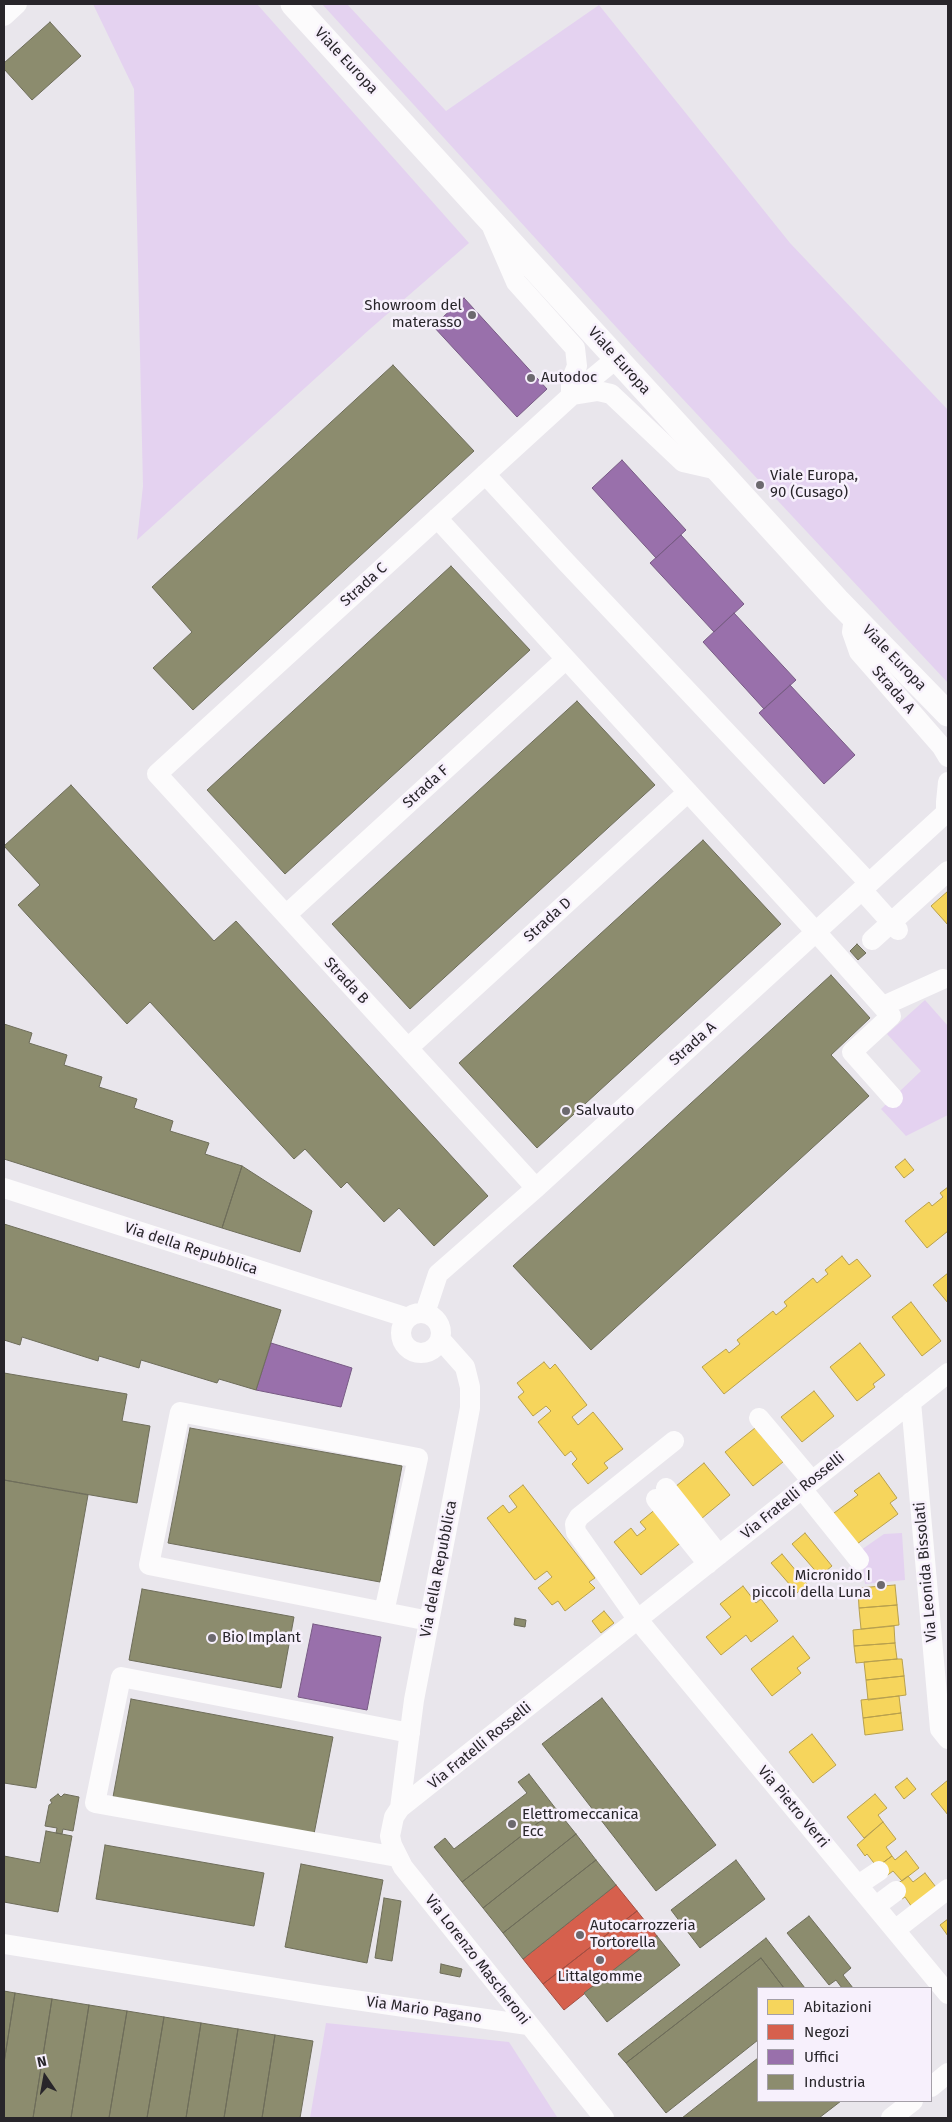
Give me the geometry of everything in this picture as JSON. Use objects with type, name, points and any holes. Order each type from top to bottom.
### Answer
[{"type":"main road","name":"Viale Europa","points":[[294,4],[854,618],[948,714]]},
{"type":"street","points":[[4,16],[17,4]]},
{"type":"street","points":[[486,214],[516,282],[575,348],[577,366],[571,381],[571,396],[598,391],[610,394],[683,462],[718,470]]},
{"type":"street","name":"Strada C","points":[[156,774],[571,396],[612,353]]},
{"type":"street","points":[[485,474],[866,886],[895,926]]},
{"type":"street","points":[[437,518],[891,1016],[852,1052],[893,1098]]},
{"type":"street","name":"Strada A","points":[[854,618],[852,632],[859,652],[942,747],[948,757]]},
{"type":"street","name":"Strada F","points":[[286,915],[566,659]]},
{"type":"street","name":"Strada B","points":[[156,774],[536,1188]]},
{"type":"street","name":"Strada A","points":[[416,1316],[438,1274],[536,1188],[948,810],[946,802],[948,782]]},
{"type":"street","name":"Strada D","points":[[408,1048],[688,792]]},
{"type":"street","points":[[872,940],[895,926],[948,871]]},
{"type":"street","points":[[883,1006],[943,979]]},
{"type":"street","name":"Via della Repubblica","points":[[4,1188],[416,1316]]},
{"type":"street","points":[[416,1316],[432,1316],[440,1326],[441,1340],[432,1350],[426,1353],[413,1352],[407,1348],[401,1336],[404,1323],[416,1316]]},
{"type":"street","name":"Via della Repubblica","points":[[408,1803],[410,1733],[470,1408],[470,1387],[465,1367],[441,1340]]},
{"type":"street","name":"Via Fratelli Rosselli","points":[[408,1803],[948,1373]]},
{"type":"street","name":"Via Leonida Bissolati","points":[[911,1402],[946,1732]]},
{"type":"street","points":[[384,1612],[418,1458],[180,1412],[149,1565],[384,1612],[430,1621]]},
{"type":"street","points":[[759,1418],[859,1560]]},
{"type":"street","points":[[638,1620],[581,1540],[576,1532],[575,1524],[586,1511],[674,1441]]},
{"type":"street","points":[[661,1493],[714,1560]]},
{"type":"street","name":"Via Pietro Verri","points":[[638,1620],[948,1994]]},
{"type":"street","points":[[397,1856],[95,1803],[121,1677],[410,1733]]},
{"type":"street","name":"Via Lorenzo Mascheroni","points":[[408,1803],[394,1817],[390,1836],[403,1867],[604,2118]]},
{"type":"street","points":[[858,1885],[879,1871]]},
{"type":"street","points":[[895,1930],[947,1884]]},
{"type":"street","points":[[876,1906],[896,1891]]},
{"type":"street","name":"Via Mario Pagano","points":[[4,1944],[320,1996],[528,2025]]},
{"type":"street","points":[[932,2086],[948,2073]]},
{"type":"street","points":[[891,2118],[912,2102]]},
{"type":"shaded area","points":[[93,4],[257,4],[469,243],[370,329],[137,540],[143,486],[134,89]]},
{"type":"shaded area","points":[[322,4],[347,4],[446,111],[599,5],[790,243],[948,410],[948,683],[638,351]]},
{"type":"shaded area","points":[[925,1000],[948,1026],[948,1115],[906,1136],[881,1109],[921,1071],[887,1034]]},
{"type":"shaded area","points":[[902,1533],[905,1580],[865,1584],[861,1550],[884,1534]]},
{"type":"shaded area","points":[[326,2023],[509,2042],[557,2117],[310,2118]]},
{"type":"building: Abitazioni","points":[[948,891],[948,925],[931,906]]},
{"type":"building: Abitazioni","points":[[905,1159],[914,1170],[904,1178],[895,1167]]},
{"type":"building: Abitazioni","points":[[948,1187],[948,1231],[927,1248],[905,1221],[929,1202],[932,1206],[943,1197],[940,1193]]},
{"type":"building: Abitazioni","points":[[842,1256],[849,1265],[857,1259],[871,1276],[724,1394],[702,1367],[726,1349],[729,1353],[740,1344],[737,1340],[773,1311],[776,1315],[781,1311],[787,1306],[784,1302],[813,1278],[817,1283],[828,1274],[825,1270]]},
{"type":"building: Abitazioni","points":[[948,1273],[948,1303],[933,1285]]},
{"type":"building: Abitazioni","points":[[911,1302],[941,1341],[922,1356],[892,1317]]},
{"type":"building: Abitazioni","points":[[860,1343],[885,1375],[873,1384],[875,1387],[857,1401],[830,1367]]},
{"type":"building: Abitazioni","points":[[544,1362],[550,1369],[555,1364],[587,1405],[572,1417],[578,1425],[593,1412],[623,1449],[604,1463],[608,1468],[588,1484],[572,1464],[577,1459],[571,1451],[565,1456],[538,1422],[551,1411],[546,1406],[533,1416],[518,1397],[524,1392],[517,1383]]},
{"type":"building: Abitazioni","points":[[814,1391],[834,1416],[802,1442],[781,1417]]},
{"type":"building: Abitazioni","points":[[755,1428],[783,1462],[753,1486],[725,1452]]},
{"type":"building: Abitazioni","points":[[704,1463],[730,1495],[701,1519],[675,1487]]},
{"type":"building: Abitazioni","points":[[879,1473],[897,1498],[890,1503],[898,1514],[853,1547],[830,1516],[858,1495],[854,1491]]},
{"type":"building: Abitazioni","points":[[523,1485],[595,1578],[589,1582],[595,1588],[565,1611],[558,1601],[552,1605],[538,1588],[552,1577],[547,1571],[535,1580],[487,1518],[503,1505],[509,1513],[517,1507],[509,1496]]},
{"type":"building: Abitazioni","points":[[657,1508],[683,1541],[641,1575],[614,1542],[631,1528],[637,1536],[646,1529],[640,1522]]},
{"type":"building: Abitazioni","points":[[805,1533],[832,1566],[820,1576],[792,1544]]},
{"type":"building: Abitazioni","points":[[782,1554],[807,1584],[797,1593],[771,1563]]},
{"type":"building: Abitazioni","points":[[895,1585],[897,1605],[859,1608],[858,1588]]},
{"type":"building: Abitazioni","points":[[743,1586],[756,1603],[761,1599],[778,1621],[751,1642],[746,1635],[721,1655],[706,1637],[731,1617],[720,1604]]},
{"type":"building: Abitazioni","points":[[897,1605],[899,1625],[861,1629],[859,1608]]},
{"type":"building: Abitazioni","points":[[604,1611],[614,1623],[601,1633],[592,1621]]},
{"type":"building: Abitazioni","points":[[894,1626],[895,1643],[854,1646],[853,1630]]},
{"type":"building: Abitazioni","points":[[793,1636],[810,1658],[797,1668],[801,1673],[772,1696],[751,1669]]},
{"type":"building: Abitazioni","points":[[895,1643],[897,1659],[856,1663],[854,1646]]},
{"type":"building: Abitazioni","points":[[902,1659],[904,1676],[866,1680],[864,1662]]},
{"type":"building: Abitazioni","points":[[904,1676],[906,1695],[868,1700],[866,1680]]},
{"type":"building: Abitazioni","points":[[899,1696],[901,1713],[863,1718],[861,1700]]},
{"type":"building: Abitazioni","points":[[901,1713],[903,1730],[865,1735],[863,1718]]},
{"type":"building: Abitazioni","points":[[812,1734],[836,1765],[813,1783],[789,1752]]},
{"type":"building: Abitazioni","points":[[907,1778],[916,1789],[904,1799],[895,1787]]},
{"type":"building: Abitazioni","points":[[948,1780],[948,1815],[931,1794]]},
{"type":"building: Abitazioni","points":[[875,1794],[887,1808],[878,1815],[883,1822],[864,1838],[847,1817]]},
{"type":"building: Abitazioni","points":[[883,1822],[896,1839],[886,1847],[892,1856],[877,1867],[857,1845]]},
{"type":"building: Abitazioni","points":[[906,1851],[919,1868],[902,1881],[893,1871],[885,1877],[877,1867],[892,1856],[895,1860]]},
{"type":"building: Abitazioni","points":[[925,1873],[939,1891],[914,1910],[905,1897],[902,1899],[893,1887],[908,1876],[913,1882]]},
{"type":"building: Abitazioni","points":[[948,1919],[948,1936],[940,1925]]},
{"type":"building: Negozi","name":"Autocarrozzeria Tortorella","points":[[616,1885],[637,1911],[543,1984],[523,1959]]},
{"type":"building: Negozi","name":"Littalgomme","points":[[637,1911],[657,1936],[564,2010],[543,1984]]},
{"type":"building: Uffici","points":[[464,298],[547,389],[517,417],[433,326]]},
{"type":"building: Uffici","points":[[622,460],[686,530],[656,558],[592,488]]},
{"type":"building: Uffici","points":[[681,535],[744,604],[714,632],[650,563]]},
{"type":"building: Uffici","points":[[734,613],[796,680],[764,709],[703,642]]},
{"type":"building: Uffici","points":[[790,685],[855,755],[824,784],[759,713]]},
{"type":"building: Uffici","points":[[271,1343],[352,1368],[341,1407],[256,1390]]},
{"type":"building: Uffici","name":"Bio Implant","points":[[313,1624],[381,1637],[367,1710],[298,1697]]},
{"type":"building: Industria","points":[[50,22],[81,56],[32,100],[4,69],[4,63]]},
{"type":"building: Industria","points":[[393,365],[474,451],[193,710],[153,668],[192,632],[152,587]]},
{"type":"building: Industria","points":[[451,566],[530,650],[285,874],[207,790]]},
{"type":"building: Industria","points":[[577,701],[655,785],[410,1009],[332,924]]},
{"type":"building: Industria","points":[[71,785],[214,941],[236,921],[488,1196],[434,1246],[399,1208],[384,1222],[347,1182],[341,1188],[305,1149],[294,1159],[150,1002],[127,1024],[18,905],[40,885],[4,846]]},
{"type":"building: Industria","points":[[703,840],[781,924],[537,1148],[459,1063]]},
{"type":"building: Industria","points":[[857,944],[866,953],[858,960],[850,951]]},
{"type":"building: Industria","points":[[831,975],[870,1018],[831,1055],[869,1096],[591,1350],[513,1266]]},
{"type":"building: Industria","points":[[4,1024],[32,1033],[29,1043],[67,1055],[64,1065],[102,1077],[99,1087],[137,1099],[134,1108],[173,1121],[170,1131],[209,1143],[205,1154],[242,1166],[222,1228],[4,1159]]},
{"type":"building: Industria","points":[[242,1166],[312,1211],[300,1252],[222,1228]]},
{"type":"building: Industria","points":[[4,1224],[281,1310],[256,1390],[219,1379],[217,1383],[141,1360],[139,1368],[99,1356],[98,1361],[22,1337],[20,1345],[4,1340]]},
{"type":"building: Industria","points":[[4,1373],[127,1394],[122,1421],[150,1426],[137,1503],[4,1480]]},
{"type":"building: Industria","points":[[190,1428],[402,1466],[380,1582],[168,1543]]},
{"type":"building: Industria","points":[[4,1480],[88,1495],[36,1788],[4,1783]]},
{"type":"building: Industria","name":"Bio Implant","points":[[142,1589],[294,1617],[281,1688],[129,1660]]},
{"type":"building: Industria","points":[[515,1618],[526,1620],[525,1627],[514,1625]]},
{"type":"building: Industria","points":[[602,1698],[716,1845],[656,1891],[542,1744]]},
{"type":"building: Industria","points":[[131,1699],[333,1737],[314,1834],[113,1797]]},
{"type":"building: Industria","name":"Elettromeccanica Ecc","points":[[529,1774],[556,1809],[462,1882],[434,1847],[445,1838],[454,1849],[527,1793],[518,1782]]},
{"type":"building: Industria","points":[[58,1794],[61,1797],[64,1794],[79,1797],[73,1831],[63,1829],[62,1834],[56,1833],[57,1828],[45,1826],[49,1805],[52,1803],[50,1800]]},
{"type":"building: Industria","points":[[556,1809],[576,1834],[483,1908],[462,1882]]},
{"type":"building: Industria","points":[[46,1831],[72,1836],[58,1912],[4,1902],[4,1856],[40,1863]]},
{"type":"building: Industria","points":[[576,1834],[596,1860],[503,1933],[483,1908]]},
{"type":"building: Industria","points":[[105,1845],[264,1873],[254,1926],[96,1899]]},
{"type":"building: Industria","points":[[596,1860],[616,1885],[523,1959],[503,1933]]},
{"type":"building: Industria","points":[[736,1860],[765,1899],[700,1948],[671,1910]]},
{"type":"building: Industria","points":[[301,1864],[383,1880],[367,1963],[285,1947]]},
{"type":"building: Industria","points":[[384,1898],[401,1901],[392,1961],[375,1958]]},
{"type":"building: Industria","points":[[809,1916],[851,1968],[843,1975],[852,1987],[841,1987],[836,1980],[829,1985],[787,1933]]},
{"type":"building: Industria","points":[[657,1936],[680,1965],[607,2022],[584,1993]]},
{"type":"building: Industria","points":[[766,1938],[804,1987],[783,1987],[761,1958],[626,2063],[618,2054]]},
{"type":"building: Industria","points":[[761,1958],[783,1987],[757,1987],[757,2041],[666,2113],[626,2063]]},
{"type":"building: Industria","points":[[441,1964],[462,1969],[460,1977],[440,1973]]},
{"type":"building: Industria","points":[[4,1991],[15,1993],[4,2063]]},
{"type":"building: Industria","points":[[15,1993],[52,1999],[33,2118],[4,2118],[4,2063]]},
{"type":"building: Industria","points":[[52,1999],[89,2005],[71,2118],[33,2118]]},
{"type":"building: Industria","points":[[89,2005],[127,2011],[109,2118],[71,2118]]},
{"type":"building: Industria","points":[[127,2011],[164,2017],[147,2118],[109,2118]]},
{"type":"building: Industria","points":[[164,2017],[201,2023],[186,2118],[147,2118]]},
{"type":"building: Industria","points":[[201,2023],[238,2029],[224,2118],[186,2118]]},
{"type":"building: Industria","points":[[238,2029],[275,2035],[262,2118],[224,2118]]},
{"type":"building: Industria","points":[[275,2035],[313,2041],[300,2118],[262,2118]]},
{"type":"building: Industria","points":[[757,2059],[757,2102],[840,2102],[819,2118],[682,2118]]},
{"type":"place","name":"Showroom del materasso","points":[[472,315]]},
{"type":"place","name":"Autodoc","points":[[531,378]]},
{"type":"place","name":"Viale Europa, 90 (Cusago)","points":[[760,485]]},
{"type":"place","name":"Salvauto","points":[[566,1111]]},
{"type":"place","name":"Micronido I piccoli della Luna","points":[[881,1585]]},
{"type":"place","name":"Bio Implant","points":[[212,1638]]},
{"type":"place","name":"Elettromeccanica Ecc","points":[[512,1824]]},
{"type":"place","name":"Autocarrozzeria Tortorella","points":[[580,1935]]},
{"type":"place","name":"Littalgomme","points":[[600,1960]]}]
